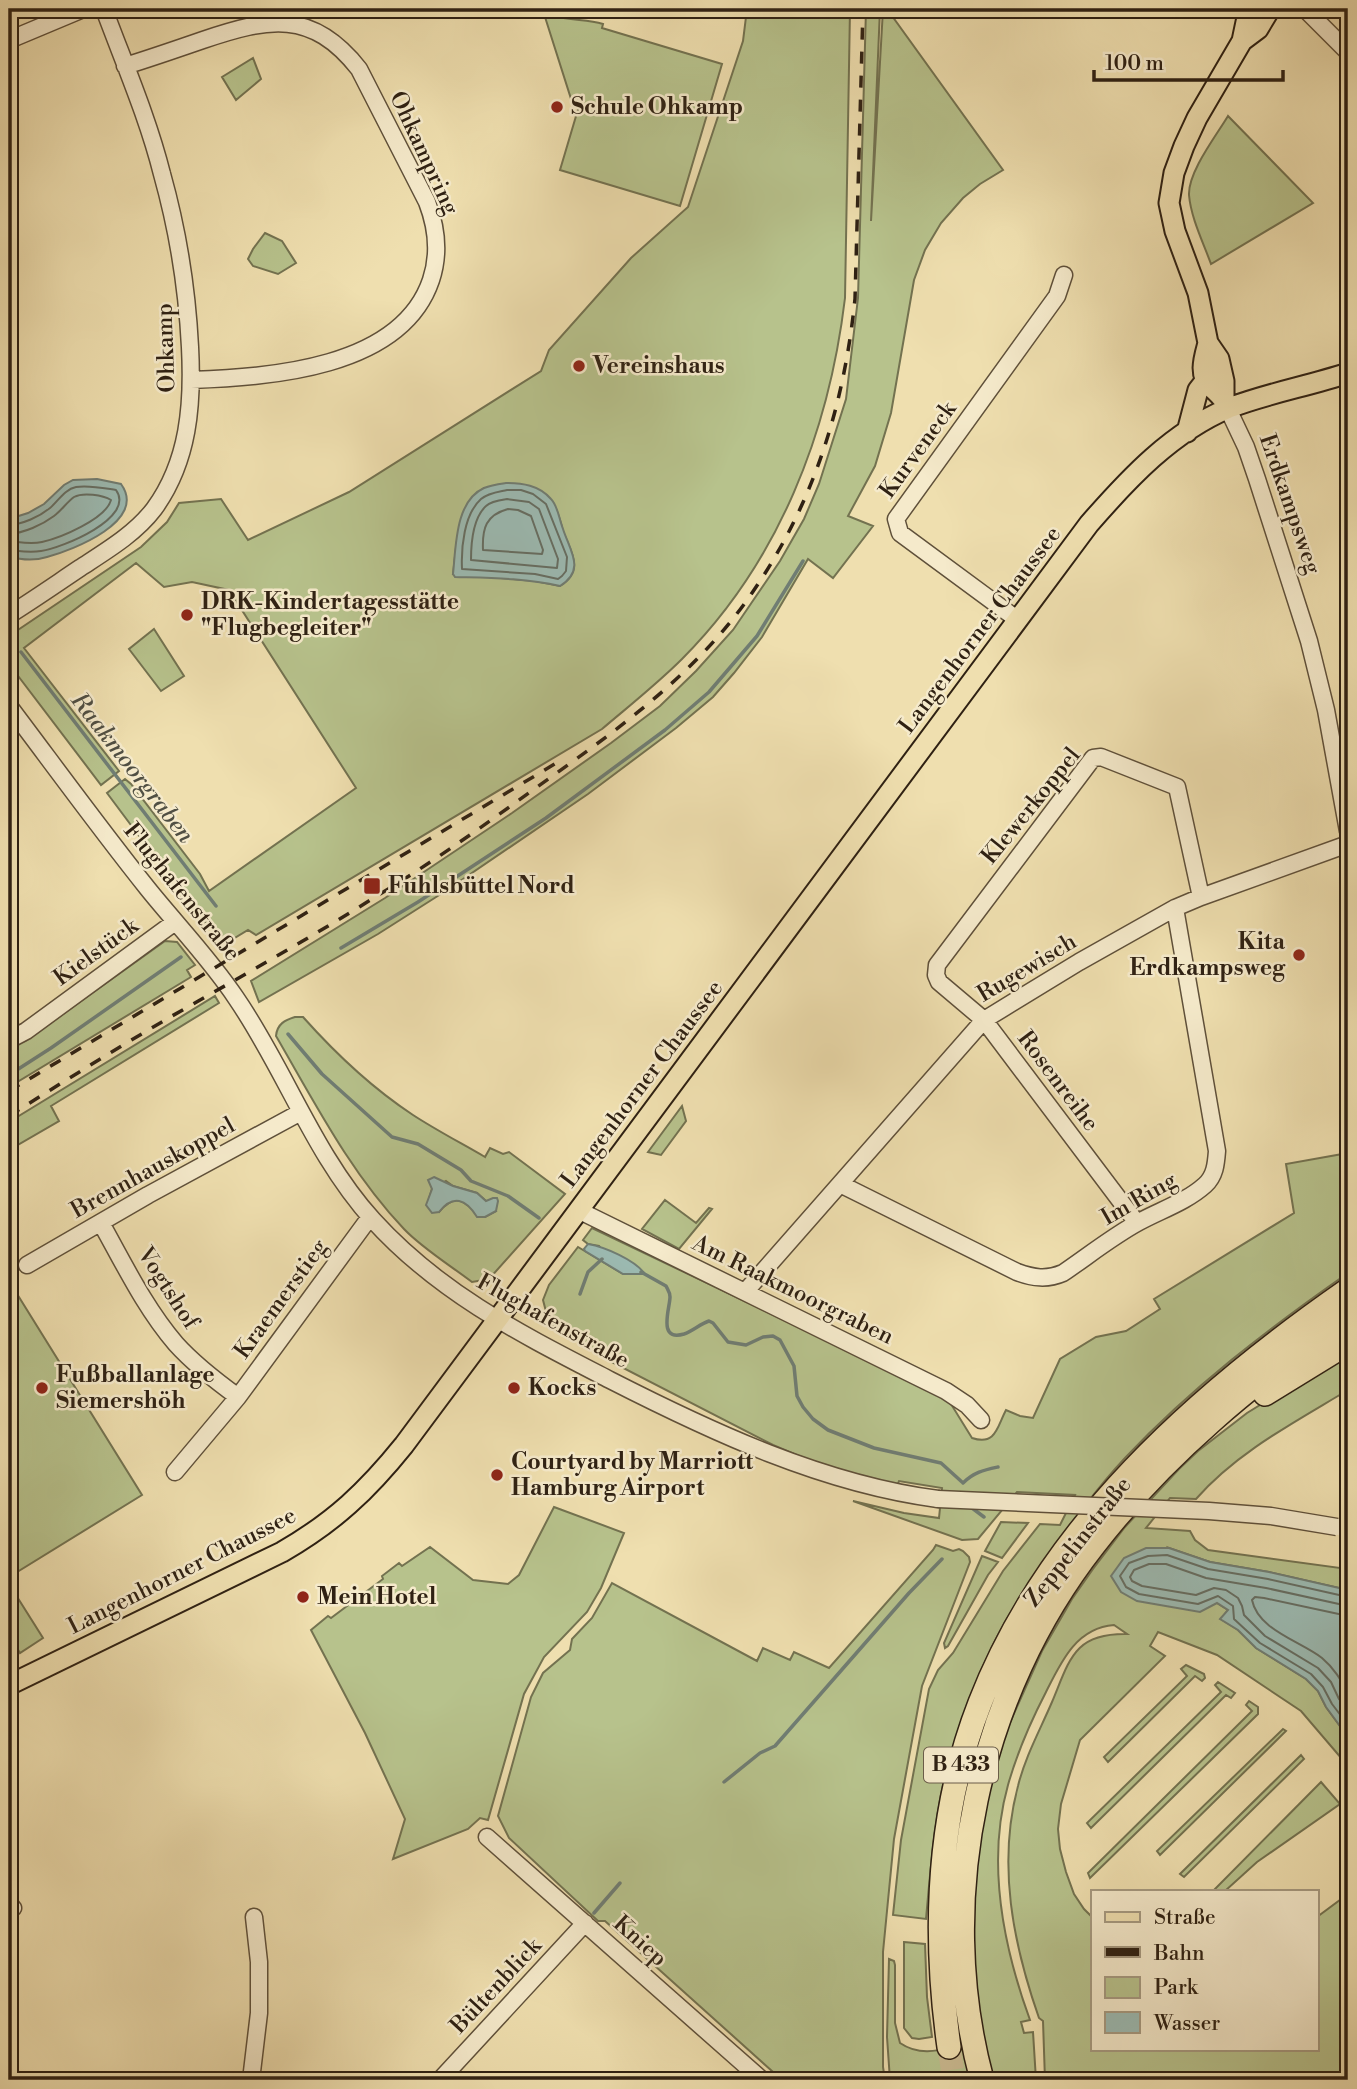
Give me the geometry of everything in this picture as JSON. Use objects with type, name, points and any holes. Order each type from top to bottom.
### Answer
[{"type":"highway","name":"Zeppelinstraße","points":[[949,2048],[941,1982],[939,1913],[944,1848],[965,1749],[979,1705],[1002,1652],[1035,1593],[1061,1556],[1140,1462],[1229,1380],[1348,1290]]},
{"type":"highway","name":"Zeppelinstraße","points":[[982,2080],[967,2002],[962,1923],[966,1865],[978,1791],[993,1735],[1007,1697],[1038,1630],[1074,1572],[1108,1527],[1185,1445],[1265,1378],[1348,1315]]},
{"type":"highway","points":[[1185,1445],[1348,1343]]},
{"type":"main road","name":"Erdkampsweg","points":[[1226,404],[1219,359],[1208,343],[1195,282],[1171,216],[1170,188],[1184,146],[1197,118],[1242,41],[1246,22],[1253,9]]},
{"type":"main road","name":"Erdkampsweg","points":[[1242,41],[1258,29],[1270,9]]},
{"type":"main road","name":"Erdkampsweg","points":[[1208,343],[1202,362],[1205,381],[1226,404]]},
{"type":"main road","name":"Langenhorner Chaussee","points":[[9,1685],[282,1552],[322,1527],[355,1501],[385,1468],[1089,524],[1118,491],[1151,459],[1226,404],[1348,373]]},
{"type":"main road","name":"Erdkampsweg","points":[[1187,432],[1198,390],[1205,381]]},
{"type":"street","points":[[9,40],[83,9]]},
{"type":"street","name":"Ohkamp","points":[[9,615],[125,537],[153,510],[167,489],[184,446],[190,409],[186,285],[176,230],[162,172],[104,9]]},
{"type":"street","points":[[1305,9],[1348,52]]},
{"type":"street","name":"Ohkampring","points":[[125,66],[260,23],[305,27],[326,37],[347,54],[359,69],[422,191],[435,222],[436,263],[428,291],[403,324],[384,338],[361,350],[313,366],[255,376],[191,380]]},
{"type":"street","name":"Kurveneck","points":[[1018,620],[901,533],[896,519],[1057,296],[1064,275]]},
{"type":"street","name":"Erdkampsweg","points":[[1226,404],[1250,457],[1309,641],[1326,710],[1348,831]]},
{"type":"street","name":"Flughafenstraße","points":[[9,706],[237,1000],[256,1028],[330,1161],[370,1217],[421,1266],[464,1300],[496,1320],[624,1387],[749,1445],[856,1483],[938,1499],[1209,1511],[1271,1516],[1343,1528]]},
{"type":"street","name":"Klewerkoppel","points":[[936,975],[937,965],[1093,758],[1101,757],[1177,787],[1201,897]]},
{"type":"street","name":"Rugewisch","points":[[745,1292],[984,1020],[1175,908],[1348,844]]},
{"type":"street","name":"Im Ring","points":[[840,1184],[1017,1272],[1036,1278],[1054,1277],[1063,1273],[1137,1223],[1178,1203],[1205,1185],[1212,1177],[1217,1151],[1175,908]]},
{"type":"street","name":"Kielstück","points":[[9,1040],[26,1031],[175,922]]},
{"type":"street","name":"Rosenreihe","points":[[936,975],[943,986],[984,1020],[1137,1223]]},
{"type":"street","name":"Brennhauskoppel","points":[[27,1265],[301,1112]]},
{"type":"street","name":"Am Raakmoorgraben","points":[[578,1210],[946,1391],[967,1405],[981,1420]]},
{"type":"street","name":"Kraemerstieg","points":[[175,1472],[238,1397],[370,1217]]},
{"type":"street","name":"Vogtshof","points":[[101,1223],[165,1331],[203,1370],[238,1397]]},
{"type":"street","name":"Kniep","points":[[487,1837],[762,2080]]},
{"type":"street","points":[[251,2080],[259,2013],[254,1917]]},
{"type":"street","name":"Bültenblick","points":[[440,2080],[585,1923]]},
{"type":"green space","points":[[747,9],[850,9],[845,298],[837,348],[812,446],[772,537],[746,581],[716,621],[682,659],[602,729],[256,935],[248,930],[228,942],[207,922],[202,923],[196,916],[201,912],[190,898],[184,901],[166,872],[107,793],[125,779],[131,784],[200,874],[209,891],[356,788],[229,590],[192,582],[164,587],[136,563],[24,648],[119,771],[101,785],[9,664],[9,636],[141,547],[167,522],[179,503],[221,499],[248,540],[349,492],[541,371],[549,350],[631,258],[688,207],[743,41]],"holes":[[[484,488],[556,509],[574,560],[572,574],[560,586],[535,581],[453,574],[457,538],[463,516],[475,496]]]},
{"type":"green space","points":[[866,9],[880,9],[871,221],[883,9],[887,9],[1003,170],[963,198],[941,223],[925,250],[914,280],[891,413],[875,466],[848,516],[873,526],[833,578],[808,559],[762,637],[734,673],[713,697],[676,728],[588,794],[444,892],[378,934],[259,1002],[251,981],[385,898],[512,813],[660,706],[733,630],[780,561],[804,519],[819,484],[846,399],[858,298]]},
{"type":"green space","points":[[552,15],[603,24],[602,28],[722,64],[680,206],[560,170],[579,106],[573,105],[545,17]]},
{"type":"green space","points":[[253,58],[261,79],[236,100],[222,77]]},
{"type":"green space","points":[[1228,116],[1313,203],[1211,264],[1192,212],[1190,186],[1204,154]]},
{"type":"green space","points":[[265,233],[282,241],[296,263],[278,274],[253,266],[248,259]]},
{"type":"green space","points":[[154,629],[184,676],[161,691],[129,649]]},
{"type":"green space","points":[[165,941],[177,942],[195,965],[187,970],[191,977],[9,1087],[9,1045],[25,1041]]},
{"type":"green space","points":[[215,996],[219,1003],[51,1106],[59,1121],[9,1150],[9,1122]]},
{"type":"green space","points":[[303,1017],[355,1070],[413,1115],[485,1157],[490,1148],[503,1154],[509,1152],[565,1194],[489,1279],[472,1282],[428,1250],[404,1229],[367,1184],[334,1136],[276,1036],[285,1021]],"holes":[[[446,1181],[453,1186],[477,1193],[490,1201],[496,1211],[480,1217],[465,1203],[456,1200],[439,1212],[427,1205],[432,1189]]]},
{"type":"green space","points":[[682,1106],[686,1121],[661,1155],[648,1152]]},
{"type":"green space","points":[[1348,1153],[1348,1273],[1260,1337],[1150,1432],[1114,1470],[1056,1545],[1000,1632],[964,1713],[941,1797],[926,1919],[893,1915],[901,1840],[929,1689],[938,1670],[953,1653],[1003,1571],[1040,1524],[1060,1525],[1075,1495],[1017,1492],[978,1539],[962,1540],[853,1501],[939,1518],[942,1488],[899,1481],[897,1486],[806,1459],[773,1445],[598,1355],[599,1352],[559,1332],[560,1328],[549,1323],[543,1300],[549,1285],[578,1247],[623,1274],[599,1246],[583,1240],[592,1228],[943,1396],[972,1438],[980,1440],[995,1433],[1006,1410],[1033,1418],[1060,1359],[1096,1337],[1126,1331],[1160,1309],[1154,1299],[1294,1213],[1286,1164]]},
{"type":"green space","points":[[665,1200],[696,1223],[709,1208],[712,1209],[679,1249],[642,1229]]},
{"type":"green space","name":"Fußballanlage Siemershöh","points":[[9,1281],[142,1495],[9,1577]]},
{"type":"green space","points":[[1348,1351],[1348,1390],[1248,1452],[1196,1499],[1170,1498],[1146,1528],[1190,1531],[1195,1540],[1208,1550],[1348,1569],[1348,1590],[1210,1562],[1169,1548],[1217,1603],[1228,1610],[1221,1619],[1238,1630],[1256,1648],[1306,1679],[1318,1691],[1348,1737],[1348,1766],[1301,1711],[1217,1655],[1158,1632],[1150,1646],[1165,1656],[1080,1740],[1061,1804],[1058,1829],[1060,1849],[1074,1894],[1091,1916],[1091,2050],[1318,2050],[1318,1916],[1348,1894],[1348,2080],[1045,2080],[1043,2021],[1039,2018],[1022,1962],[1011,1904],[1009,1845],[1012,1815],[1025,1765],[1070,1661],[1076,1652],[1095,1638],[1127,1634],[1114,1625],[1089,1633],[1071,1648],[1064,1658],[1030,1726],[1008,1785],[998,1844],[998,1874],[1005,1934],[1030,2020],[1021,2022],[1024,2033],[1033,2032],[1036,2080],[994,2080],[973,2003],[973,1865],[995,1756],[1042,1651],[1093,1569],[1125,1527],[1179,1469],[1247,1413]]},
{"type":"green space","points":[[554,1507],[624,1533],[601,1588],[587,1612],[544,1657],[524,1694],[488,1820],[480,1818],[468,1829],[393,1859],[405,1819],[365,1733],[311,1630],[383,1579],[382,1576],[399,1563],[402,1566],[430,1547],[473,1580],[508,1584],[519,1575]]},
{"type":"green space","points":[[1001,1522],[1028,1523],[1002,1558],[985,1551]]},
{"type":"green space","points":[[936,1545],[953,1551],[963,1551],[970,1562],[922,1686],[894,1839],[883,1952],[885,2080],[782,2080],[605,1921],[598,1921],[509,1838],[498,1816],[531,1697],[543,1673],[570,1650],[572,1639],[592,1618],[612,1583],[757,1661],[763,1648],[790,1660],[794,1652],[829,1668]]},
{"type":"green space","points":[[982,1556],[998,1562],[945,1648],[944,1643]]},
{"type":"green space","points":[[9,1584],[43,1638],[20,1653],[9,1635]]},
{"type":"green space","points":[[1186,1665],[1204,1674],[1205,1678],[1202,1681],[1195,1676],[1108,1762],[1104,1757],[1187,1676],[1181,1669]]},
{"type":"green space","points":[[1218,1682],[1235,1693],[1231,1698],[1226,1695],[1091,1828],[1087,1823],[1221,1692],[1215,1685]]},
{"type":"green space","points":[[1249,1701],[1258,1707],[1258,1714],[1090,1878],[1088,1873],[1252,1711],[1246,1705]]},
{"type":"green space","points":[[1283,1729],[1286,1731],[1160,1855],[1157,1851]]},
{"type":"green space","points":[[1301,1755],[1304,1759],[1184,1877],[1180,1874]]},
{"type":"green space","points":[[1321,1782],[1340,1804],[1257,1862],[1226,1890],[1214,1890]]},
{"type":"green space","points":[[904,1942],[925,1944],[932,2037],[912,2038],[904,2028]]},
{"type":"green space","points":[[889,1959],[894,1961],[895,1965],[895,2023],[900,2043],[908,2048],[925,2051],[967,2044],[975,2080],[890,2080],[887,2037]]},
{"type":"water","points":[[97,479],[121,484],[127,497],[124,510],[116,522],[89,541],[59,553],[32,559],[9,556],[9,519],[44,504],[73,480]]},
{"type":"water","points":[[506,483],[536,488],[546,494],[555,505],[574,560],[572,573],[560,586],[521,580],[455,577],[453,574],[456,538],[467,503],[474,494],[484,488]]},
{"type":"water","points":[[434,1177],[477,1193],[486,1201],[497,1198],[496,1211],[485,1217],[477,1217],[464,1203],[454,1201],[439,1212],[432,1213],[426,1205],[432,1189],[428,1180]]},
{"type":"water","points":[[588,1244],[619,1255],[645,1274],[623,1274],[585,1251]]},
{"type":"water","points":[[1146,1548],[1169,1548],[1210,1562],[1348,1590],[1348,1737],[1318,1691],[1306,1679],[1256,1648],[1238,1630],[1220,1619],[1228,1610],[1217,1603],[1200,1612],[1137,1601],[1121,1592],[1111,1576],[1124,1558]]},
{"type":"waterway","points":[[341,948],[418,902],[546,818],[665,730],[709,692],[757,636],[803,561]]},
{"type":"waterway","name":"Raakmoorgraben","points":[[21,652],[216,906]]},
{"type":"waterway","points":[[9,1075],[181,957]]},
{"type":"waterway","name":"Raakmoorgraben","points":[[288,1034],[322,1074],[392,1137],[418,1144],[461,1170],[471,1181],[508,1196],[539,1218]]},
{"type":"waterway","points":[[580,1294],[588,1272],[602,1259]]},
{"type":"waterway","name":"Raakmoorgraben","points":[[641,1272],[666,1286],[669,1291],[667,1323],[670,1333],[684,1334],[709,1321],[728,1342],[746,1345],[763,1337],[773,1336],[780,1340],[794,1366],[797,1396],[813,1419],[828,1430],[874,1448],[941,1463],[962,1482]]},
{"type":"waterway","points":[[963,1483],[975,1474],[998,1467]]},
{"type":"waterway","name":"Raakmoorgraben","points":[[968,1505],[984,1517]]},
{"type":"waterway","points":[[724,1782],[760,1753],[775,1746],[942,1559]]},
{"type":"waterway","points":[[594,1913],[620,1883]]},
{"type":"tunnel","points":[[949,2047],[954,2080]]},
{"type":"railway","points":[[9,1116],[151,1028],[354,910],[458,844],[652,701],[679,677],[730,623],[774,559],[793,524],[823,452],[843,377],[855,299],[863,9]]},
{"type":"railway","points":[[9,1091],[558,762]]},
{"type":"place","name":"Schule Ohkamp","points":[[557,107]]},
{"type":"place","name":"Vereinshaus","points":[[579,366]]},
{"type":"place","name":"DRK-Kindertagesstätte \"Flugbegleiter\"","points":[[187,615]]},
{"type":"place","name":"Fuhlsbüttel Nord","points":[[372,886]]},
{"type":"place","name":"Kita Erdkampsweg","points":[[1299,955]]},
{"type":"place","name":"Fußballanlage Siemershöh","points":[[42,1388]]},
{"type":"place","name":"Kocks","points":[[514,1388]]},
{"type":"place","name":"Courtyard by Marriott Hamburg Airport","points":[[497,1475]]},
{"type":"place","name":"Mein Hotel","points":[[303,1597]]}]
